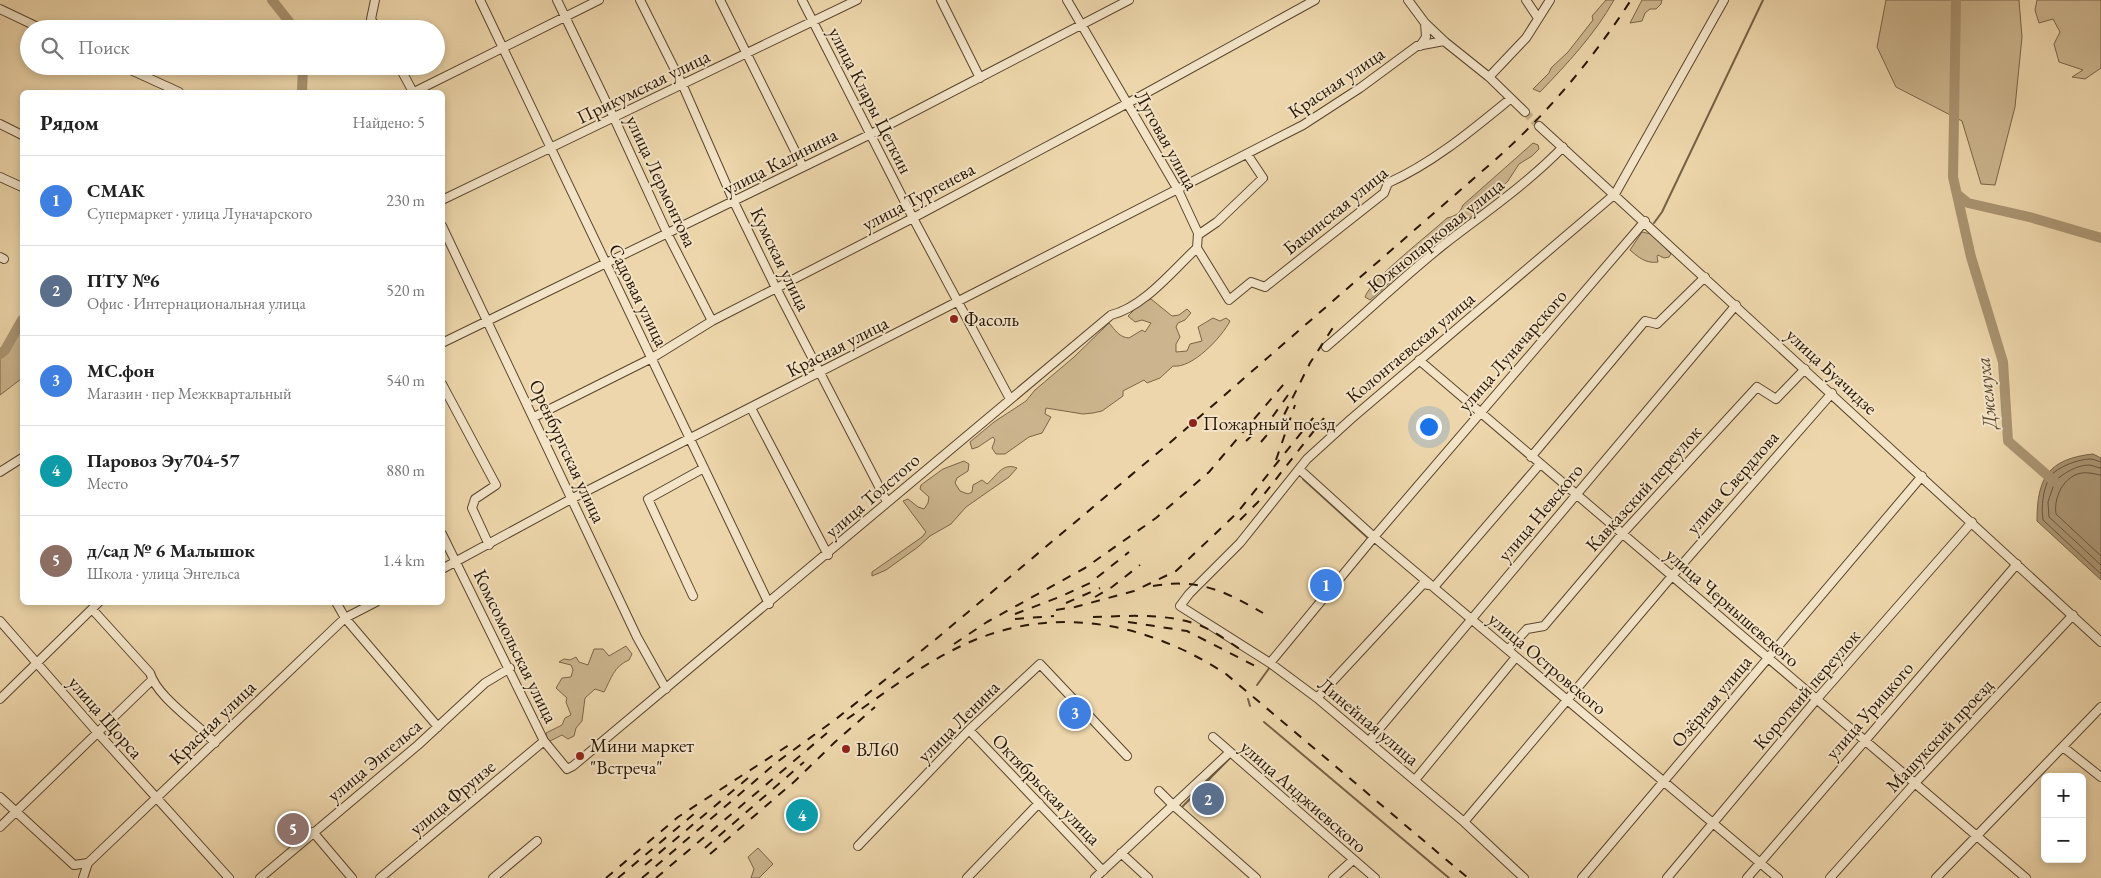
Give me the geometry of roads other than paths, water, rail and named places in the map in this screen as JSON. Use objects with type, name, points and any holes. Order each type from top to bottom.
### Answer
[{"type":"street","points":[[372,20],[375,0]]},
{"type":"street","name":"Садовая улица","points":[[480,0],[768,604]]},
{"type":"street","name":"улица Лермонтова","points":[[557,0],[668,235],[712,321]]},
{"type":"street","points":[[418,90],[599,0]]},
{"type":"street","name":"Кумская улица","points":[[640,0],[683,86],[734,202],[887,502]]},
{"type":"street","points":[[720,0],[803,167]]},
{"type":"street","name":"улица Клары Цеткин","points":[[802,0],[913,218],[1010,399]]},
{"type":"street","name":"Прикумская улица","points":[[445,199],[683,86],[857,0]]},
{"type":"street","points":[[941,0],[980,78]]},
{"type":"street","name":"Луговая улица","points":[[1067,0],[1178,190],[1198,236],[1197,248]]},
{"type":"street","name":"улица Калинина","points":[[445,342],[668,235],[871,134],[1129,0]]},
{"type":"street","name":"улица Тургенева","points":[[534,417],[652,358],[712,321],[913,218],[1315,0]]},
{"type":"street","points":[[1408,0],[1425,23],[1444,41],[1489,77],[1525,112]]},
{"type":"street","points":[[1526,0],[1538,18]]},
{"type":"street","points":[[1489,77],[1526,38],[1550,0]]},
{"type":"street","points":[[1615,194],[1724,0]]},
{"type":"street","points":[[0,9],[23,20]]},
{"type":"street","points":[[1420,46],[1426,37],[1425,23]]},
{"type":"street","name":"Красная улица","points":[[445,568],[573,498],[690,440],[1247,154],[1302,125],[1420,46],[1444,41]]},
{"type":"street","points":[[142,75],[175,90]]},
{"type":"street","points":[[404,75],[413,90]]},
{"type":"street","name":"Бакинская улица","points":[[1197,248],[1229,300],[1251,282],[1265,287],[1384,193],[1388,184],[1408,174],[1470,132],[1510,99]]},
{"type":"street","points":[[0,124],[20,134]]},
{"type":"street","name":"улица Буачидзе","points":[[1539,126],[1645,221],[2101,642]]},
{"type":"street","name":"Южнопарковая улица","points":[[1326,347],[1441,247],[1498,205],[1548,163],[1563,147]]},
{"type":"street","points":[[1198,236],[1217,222],[1263,178],[1247,154]]},
{"type":"street","points":[[0,177],[20,186]]},
{"type":"street","name":"Колонтаевская улица","points":[[1180,606],[1189,594],[1240,543],[1307,459],[1419,360],[1615,194]]},
{"type":"street","name":"улица Луначарского","points":[[1270,663],[1374,537],[1645,221]]},
{"type":"street","name":"Оренбургская улица","points":[[445,232],[573,498],[637,637],[666,688]]},
{"type":"street","name":"улица Толстого","points":[[567,769],[828,555],[887,502],[1111,315],[1123,312],[1160,284],[1197,248]]},
{"type":"street","points":[[1531,456],[1645,321],[1657,324],[1705,277]]},
{"type":"street","name":"улица Невского","points":[[1370,741],[1736,305]]},
{"type":"street","name":"улица Чернышевского","points":[[1419,360],[2026,878]]},
{"type":"street","name":"Кавказский переулок","points":[[1508,650],[1527,628],[1544,626],[1622,534],[1757,387],[1776,399],[1805,369]]},
{"type":"street","points":[[445,390],[496,485],[474,499],[472,508],[489,545]]},
{"type":"street","name":"улица Свердлова","points":[[1464,822],[1672,576],[1832,393]]},
{"type":"street","points":[[751,408],[828,555]]},
{"type":"street","points":[[0,472],[20,459]]},
{"type":"street","points":[[1317,698],[1423,584],[1434,586],[1540,464]]},
{"type":"street","points":[[693,596],[648,499],[704,468]]},
{"type":"street","name":"улица Островского","points":[[1299,470],[1374,537],[1778,878]]},
{"type":"street","name":"Озёрная улица","points":[[1582,878],[1922,476]]},
{"type":"street","name":"Короткий переулок","points":[[1667,878],[1816,700],[1972,522]]},
{"type":"street","name":"Комсомольская улица","points":[[445,540],[510,668],[544,741],[567,769]]},
{"type":"street","name":"улица Урицкого","points":[[1747,878],[2017,564]]},
{"type":"street","points":[[0,699],[96,605]]},
{"type":"street","points":[[338,605],[345,618],[438,727]]},
{"type":"street","name":"Красная улица","points":[[83,878],[88,863],[345,618],[370,605]]},
{"type":"street","name":"Линейная улица","points":[[1180,606],[1270,663],[1317,698],[1464,822],[1524,878]]},
{"type":"street","points":[[92,609],[150,673],[152,680],[185,716],[203,730],[215,743]]},
{"type":"street","name":"Машукский проезд","points":[[1830,878],[1915,783],[2073,616]]},
{"type":"street","name":"улица Щорса","points":[[0,621],[229,878]]},
{"type":"street","points":[[1415,780],[1516,657]]},
{"type":"street","name":"улица Ленина","points":[[858,846],[969,730],[1040,664],[1127,756]]},
{"type":"street","name":"улица Энгельса","points":[[260,878],[438,727],[485,683],[510,668]]},
{"type":"street","points":[[0,827],[152,680]]},
{"type":"street","points":[[1936,878],[2101,707]]},
{"type":"street","name":"Октябрьская улица","points":[[969,730],[1103,871]]},
{"type":"street","name":"улица Анджиевского","points":[[1213,737],[1375,878]]},
{"type":"street","name":"улица Фрунзе","points":[[380,878],[544,741]]},
{"type":"street","points":[[2063,747],[2101,777]]},
{"type":"street","points":[[1095,878],[1230,752]]},
{"type":"street","points":[[1159,791],[1172,805],[1256,878]]},
{"type":"street","points":[[0,797],[74,865],[88,863]]},
{"type":"street","points":[[967,878],[1039,803]]},
{"type":"street","points":[[313,832],[352,878]]},
{"type":"street","points":[[493,878],[537,841]]},
{"type":"street","points":[[1121,853],[1148,878]]},
{"type":"street","points":[[1333,878],[1354,860]]},
{"type":"water","points":[[2093,454],[2101,458],[2101,580],[2037,521],[2039,493],[2048,473],[2065,461]]},
{"type":"waterway","points":[[272,0],[288,20]]},
{"type":"waterway","points":[[1654,223],[1662,212],[1763,0]]},
{"type":"waterway","name":"Джемуха","points":[[1956,0],[1953,177],[1971,257],[2003,362],[2008,441],[2055,482]]},
{"type":"waterway","points":[[302,90],[303,75]]},
{"type":"waterway","name":"Джемуха","points":[[1957,194],[1968,203],[2033,218],[2101,238]]},
{"type":"waterway","points":[[0,354],[5,350],[20,324]]},
{"type":"waterway","points":[[1303,479],[1368,538]]},
{"type":"waterway","points":[[1257,685],[1270,667]]},
{"type":"waterway","points":[[1248,699],[1250,706]]},
{"type":"waterway","points":[[1264,722],[1449,878]]},
{"type":"waterway","points":[[1183,806],[1231,757]]},
{"type":"tunnel","points":[[1525,112],[1539,126]]},
{"type":"railway","points":[[642,878],[777,762],[836,719],[936,639],[1173,440],[1495,160],[1551,105],[1585,65],[1631,0]]},
{"type":"railway","points":[[1261,442],[1284,415],[1310,363],[1334,326]]},
{"type":"railway","points":[[954,644],[987,622],[1085,568],[1156,518],[1209,472],[1289,378]]},
{"type":"railway","points":[[1246,441],[1273,416],[1288,395]]},
{"type":"railway","points":[[1276,460],[1295,405]]},
{"type":"railway","points":[[1056,610],[1075,607],[1134,591],[1176,571],[1237,513],[1317,413]]},
{"type":"railway","points":[[1240,520],[1258,502],[1324,418]]},
{"type":"railway","points":[[1015,614],[1090,583],[1129,552]]},
{"type":"railway","points":[[1095,597],[1112,587],[1140,565]]},
{"type":"railway","points":[[1153,586],[1184,584],[1211,588],[1236,598],[1263,613]]},
{"type":"railway","points":[[1066,603],[1100,588]]},
{"type":"railway","points":[[1015,619],[1054,616]]},
{"type":"railway","points":[[1093,617],[1145,616],[1183,620],[1209,630],[1246,653]]},
{"type":"railway","points":[[847,719],[910,675],[943,655],[977,639],[1009,629],[1042,623],[1074,622],[1106,625],[1137,632],[1168,643],[1226,674],[1468,878]]},
{"type":"railway","points":[[1128,622],[1187,631],[1259,668]]},
{"type":"railway","points":[[710,854],[795,781],[875,707]]},
{"type":"railway","points":[[656,878],[827,733]]},
{"type":"railway","points":[[606,878],[678,817],[792,743]]},
{"type":"railway","points":[[705,848],[804,762]]},
{"type":"railway","points":[[645,865],[748,778]]},
{"type":"railway","points":[[618,878],[695,813]]},
{"type":"place","name":"Фасоль","points":[[954,319]]},
{"type":"place","name":"Пожарный поезд","points":[[1193,423]]},
{"type":"place","name":"СМАК","points":[[1326,585]]},
{"type":"place","name":"МС.фон","points":[[1075,713]]},
{"type":"place","name":"ВЛ60","points":[[846,749]]},
{"type":"place","name":"Мини маркет \"Встреча\"","points":[[580,756]]},
{"type":"place","name":"ПТУ №6","points":[[1208,799]]},
{"type":"place","name":"Паровоз Эу704-57","points":[[802,815]]},
{"type":"place","name":"д/сад № 6 Малышок","points":[[293,829]]}]
